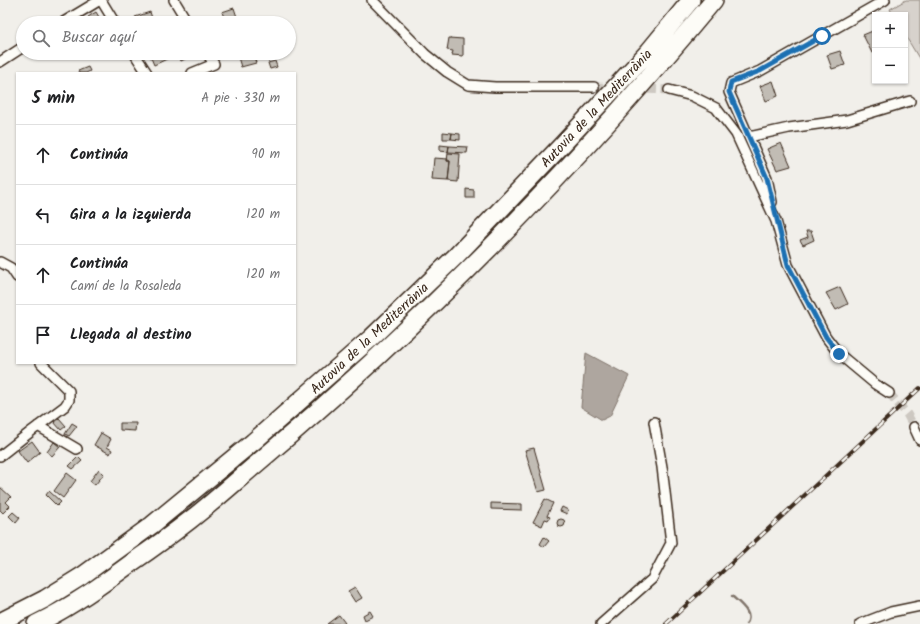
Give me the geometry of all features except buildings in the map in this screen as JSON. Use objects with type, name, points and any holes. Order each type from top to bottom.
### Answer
[{"type":"highway","name":"Autovia de la Mediterrània","points":[[0,622],[45,599],[82,576],[152,525],[253,442],[370,339],[456,256],[556,152],[649,51],[690,0]]},
{"type":"highway","name":"Autovia de la Mediterrània","points":[[36,624],[73,604],[101,586],[190,520],[294,432],[422,316],[542,195],[660,66],[714,0]]},
{"type":"street","points":[[74,16],[101,0],[111,16]]},
{"type":"street","points":[[174,0],[184,16]]},
{"type":"street","points":[[372,0],[425,54],[447,72],[468,84],[495,87],[594,87]]},
{"type":"street","points":[[885,0],[760,71],[731,82],[729,92],[767,178],[776,221],[788,265],[826,337],[839,354],[869,379],[889,393]]},
{"type":"street","points":[[0,62],[16,52]]},
{"type":"street","points":[[139,60],[146,72]]},
{"type":"street","points":[[194,72],[214,64],[211,60]]},
{"type":"street","points":[[669,90],[692,96],[716,108],[736,134],[776,221]]},
{"type":"street","points":[[749,137],[789,128],[847,120],[910,101]]},
{"type":"street","points":[[0,262],[11,268],[16,276]]},
{"type":"street","points":[[0,456],[65,406],[70,400],[69,391],[43,364]]},
{"type":"street","points":[[601,624],[652,580],[671,543],[662,467],[654,422]]},
{"type":"street","points":[[38,426],[77,449]]},
{"type":"street","points":[[914,427],[920,440]]},
{"type":"street","points":[[860,624],[891,612],[920,606]]},
{"type":"shaded area","points":[[906,0],[920,0],[920,60],[908,40],[908,12],[892,12],[890,9]]},
{"type":"shaded area","points":[[586,353],[629,376],[610,416],[602,420],[581,407]]},
{"type":"waterway","points":[[732,596],[742,605],[749,616],[746,624]]},
{"type":"tunnel","points":[[594,87],[669,90]]},
{"type":"tunnel","points":[[889,393],[907,414],[914,427]]},
{"type":"railway","points":[[666,624],[920,388]]},
{"type":"route","points":[[822,36],[760,71],[731,82],[729,92],[767,178],[776,221],[788,265],[826,337],[839,354]]}]
